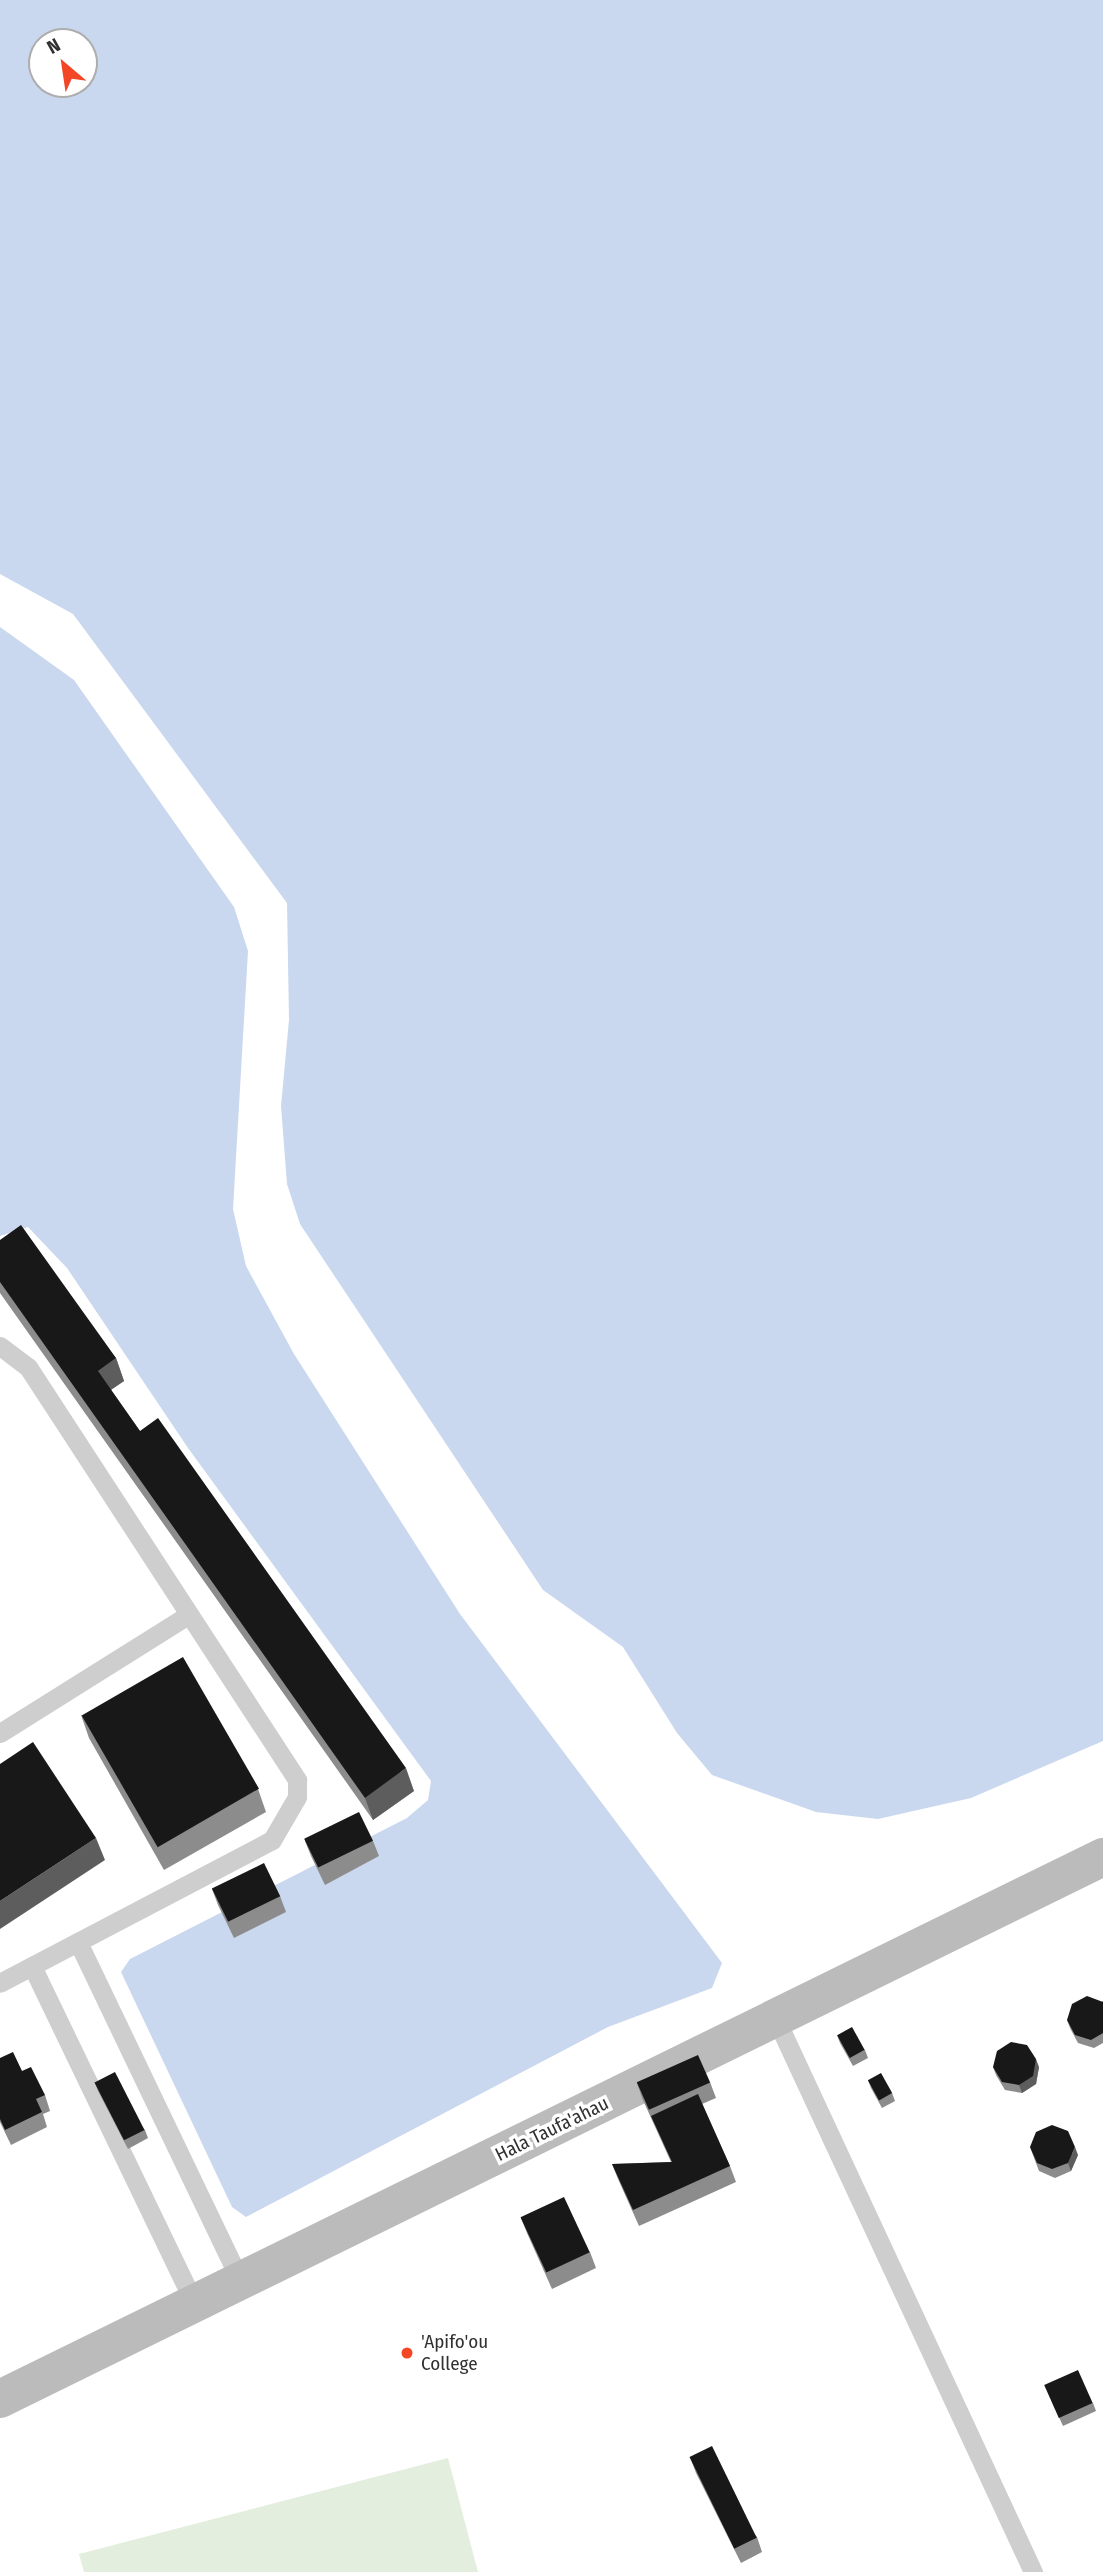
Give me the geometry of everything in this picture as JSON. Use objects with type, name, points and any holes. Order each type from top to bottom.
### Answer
[{"type":"street","name":"Hala Taufa'ahau","points":[[0,2399],[1103,1857]]},
{"type":"lane","points":[[0,1346],[28,1367],[296,1780],[293,1814],[272,1840],[0,1983]]},
{"type":"lane","points":[[0,1733],[188,1615]]},
{"type":"lane","points":[[78,1942],[241,2282]]},
{"type":"lane","points":[[32,1966],[195,2304]]},
{"type":"lane","points":[[776,2019],[1033,2572]]},
{"type":"green space","points":[[448,2458],[478,2572],[84,2572],[79,2554]]},
{"type":"water","points":[[0,0],[1103,0],[1103,1741],[971,1798],[878,1819],[816,1812],[712,1775],[677,1733],[623,1647],[543,1590],[300,1224],[287,1184],[281,1106],[289,1020],[287,903],[73,614],[0,574]]},
{"type":"water","points":[[0,627],[74,680],[234,907],[248,951],[233,1209],[246,1266],[294,1354],[460,1614],[722,1963],[712,1988],[608,2027],[246,2217],[232,2207],[121,1972],[130,1959],[407,1818],[428,1800],[431,1781],[188,1448],[67,1268],[28,1227],[0,1236]]},
{"type":"building","points":[[21,1225],[116,1358],[98,1371],[140,1431],[158,1418],[406,1768],[365,1798],[0,1282],[0,1240]]},
{"type":"building","points":[[183,1657],[259,1789],[158,1847],[82,1716]]},
{"type":"building","points":[[33,1742],[96,1838],[0,1901],[0,1764]]},
{"type":"building","points":[[359,1812],[373,1841],[318,1868],[304,1839]]},
{"type":"building","points":[[264,1863],[280,1896],[228,1922],[212,1888]]},
{"type":"building","points":[[1087,1996],[1103,2002],[1103,2033],[1091,2040],[1075,2035],[1067,2020],[1072,2004]]},
{"type":"building","points":[[852,2027],[865,2050],[850,2058],[837,2035]]},
{"type":"building","points":[[1011,2042],[1027,2045],[1036,2059],[1033,2076],[1019,2085],[1002,2082],[993,2067],[997,2051]]},
{"type":"building","points":[[13,2052],[22,2071],[31,2067],[45,2095],[36,2099],[42,2112],[5,2130],[0,2119],[0,2058]]},
{"type":"building","points":[[698,2055],[710,2082],[649,2110],[637,2082]]},
{"type":"building","points":[[115,2072],[145,2130],[124,2140],[95,2082]]},
{"type":"building","points":[[881,2073],[892,2093],[879,2100],[868,2080]]},
{"type":"building","points":[[698,2094],[730,2166],[633,2210],[612,2164],[672,2162],[651,2116]]},
{"type":"building","points":[[1052,2125],[1068,2131],[1075,2147],[1068,2163],[1052,2169],[1037,2163],[1030,2147],[1036,2132]]},
{"type":"building","points":[[564,2197],[590,2252],[546,2273],[520,2217]]},
{"type":"building","points":[[1078,2370],[1093,2403],[1059,2418],[1044,2385]]},
{"type":"building","points":[[712,2446],[757,2538],[734,2549],[690,2457]]},
{"type":"place","name":"'Apifo'ou College","points":[[407,2353]]}]
